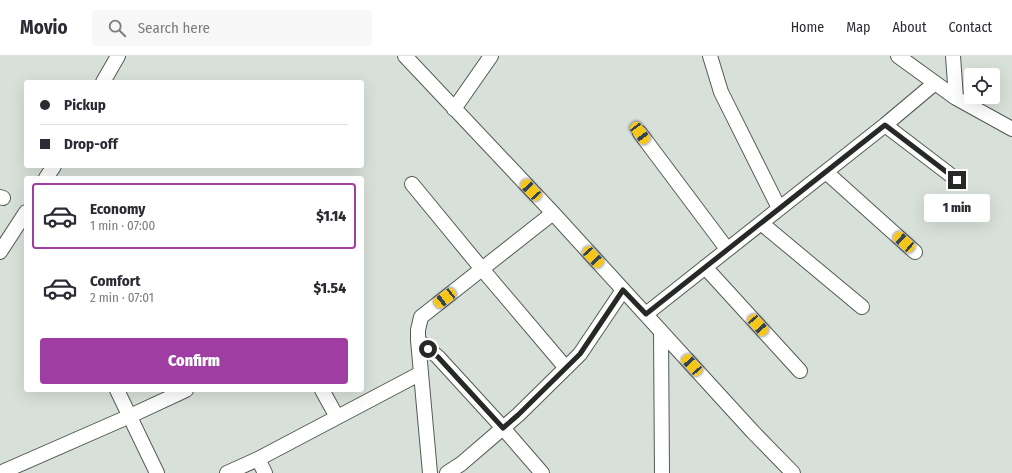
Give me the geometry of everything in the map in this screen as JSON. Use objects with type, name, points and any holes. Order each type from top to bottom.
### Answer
[{"type":"street","points":[[104,80],[118,56]]},
{"type":"street","points":[[405,56],[553,213],[753,432],[793,473]]},
{"type":"street","points":[[454,109],[491,56]]},
{"type":"street","points":[[710,56],[721,92],[779,208]]},
{"type":"street","points":[[898,56],[956,98],[1012,129]]},
{"type":"street","points":[[953,56],[956,98]]},
{"type":"street","points":[[646,314],[885,125],[935,83]]},
{"type":"street","points":[[885,125],[957,180]]},
{"type":"street","points":[[640,133],[727,249]]},
{"type":"street","points":[[826,172],[915,252]]},
{"type":"street","points":[[412,184],[566,368]]},
{"type":"street","points":[[430,473],[418,340],[418,330],[421,317],[553,213]]},
{"type":"street","points":[[0,252],[24,215]]},
{"type":"street","points":[[760,223],[862,307]]},
{"type":"street","points":[[705,267],[800,371]]},
{"type":"street","points":[[447,473],[461,464],[518,415],[580,354],[623,290]]},
{"type":"street","points":[[661,331],[662,473]]},
{"type":"street","points":[[418,340],[438,357],[542,473]]},
{"type":"street","points":[[227,473],[258,459],[421,373]]},
{"type":"street","points":[[118,392],[157,473]]},
{"type":"street","points":[[0,473],[182,392]]},
{"type":"street","points":[[323,392],[337,417]]},
{"type":"street","points":[[258,459],[265,473]]},
{"type":"route","points":[[428,349],[438,357],[503,428],[580,354],[623,290],[646,314],[885,125],[957,180]]}]
